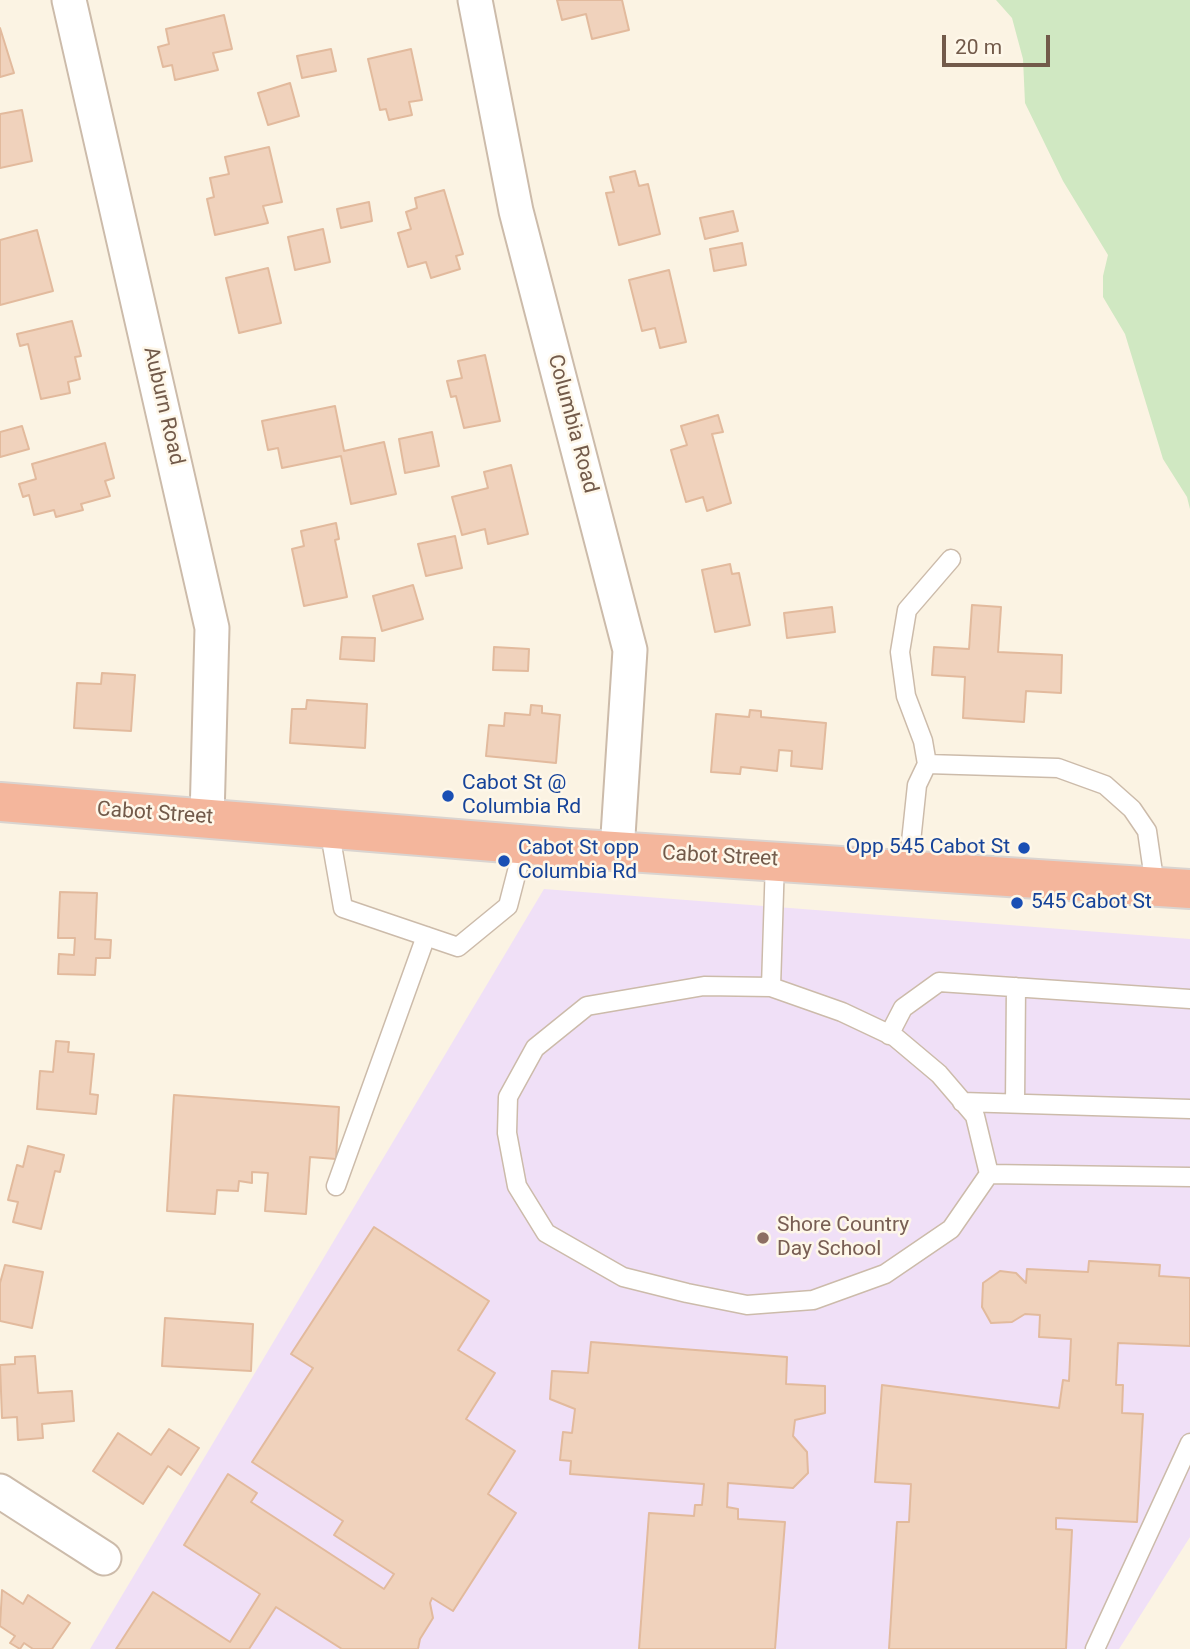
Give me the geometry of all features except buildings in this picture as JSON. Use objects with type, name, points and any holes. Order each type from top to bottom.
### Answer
[{"type":"highway","name":"Cabot Street","points":[[0,802],[617,851],[1173,888]]},
{"type":"street","name":"Auburn Road","points":[[69,0],[212,628],[207,818]]},
{"type":"street","name":"Columbia Road","points":[[475,0],[516,211],[630,650],[617,851]]},
{"type":"street","points":[[0,1491],[104,1558]]},
{"type":"lane","points":[[908,870],[917,785],[927,764],[923,741],[906,696],[900,652],[907,611],[951,559]]},
{"type":"lane","points":[[927,764],[1058,768],[1105,785],[1132,808],[1147,831],[1173,888]]},
{"type":"lane","points":[[329,828],[343,908],[458,947],[508,906],[524,844]]},
{"type":"lane","points":[[771,987],[775,860]]},
{"type":"lane","points":[[336,1186],[426,936]]},
{"type":"lane","points":[[889,1035],[903,1008],[939,982],[1190,999]]},
{"type":"lane","points":[[704,986],[771,987],[842,1012],[889,1035],[939,1074],[975,1116],[989,1174],[951,1229],[885,1274],[813,1300],[747,1305],[674,1290],[623,1277],[546,1233],[517,1186],[508,1133],[508,1097],[535,1048],[587,1006],[704,986]]},
{"type":"lane","points":[[1015,1103],[1016,988]]},
{"type":"lane","points":[[962,1101],[1190,1109]]},
{"type":"lane","points":[[989,1174],[1190,1177]]},
{"type":"lane","points":[[1095,1649],[1190,1443]]},
{"type":"shaded area","name":"Shore Country Day School","points":[[544,889],[1190,939],[1190,1537],[1119,1649],[90,1649]]},
{"type":"green space","points":[[996,0],[1190,0],[1190,509],[1187,497],[1163,459],[1125,334],[1103,297],[1103,276],[1108,255],[1063,181],[1025,103],[1023,59],[1012,18]]},
{"type":"place","name":"Cabot St @ Columbia Rd","points":[[448,796]]},
{"type":"place","name":"Opp 545 Cabot St","points":[[1024,848]]},
{"type":"place","name":"Cabot St opp Columbia Rd","points":[[504,861]]},
{"type":"place","name":"545 Cabot St","points":[[1017,903]]},
{"type":"place","name":"Shore Country Day School","points":[[763,1238]]}]
